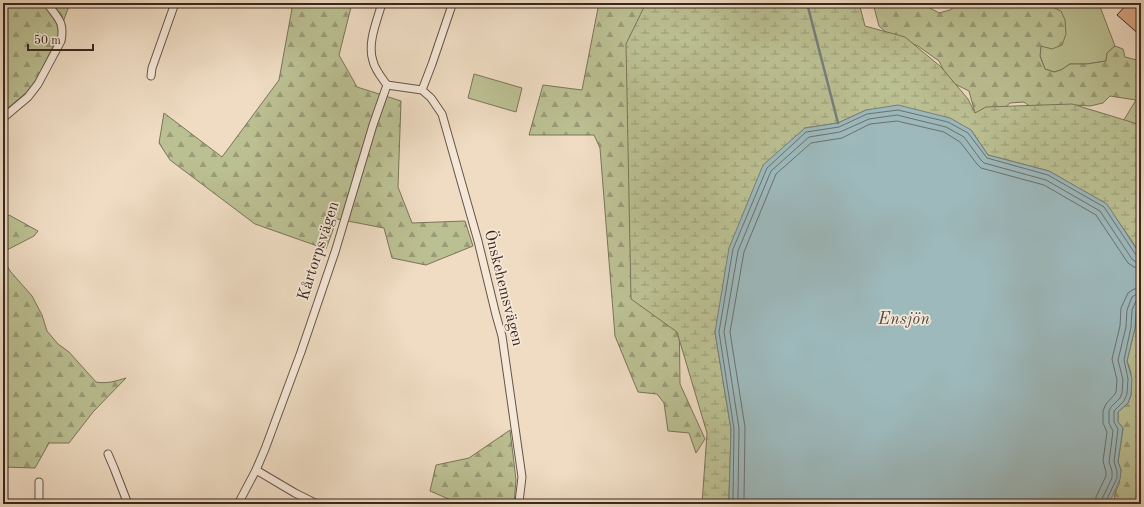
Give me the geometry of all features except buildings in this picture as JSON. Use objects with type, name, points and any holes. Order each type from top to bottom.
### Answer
[{"type":"street","points":[[3,118],[28,97],[38,84],[61,41],[62,25],[47,3]]},
{"type":"street","points":[[150,76],[175,3]]},
{"type":"street","points":[[382,3],[371,46],[372,61],[376,70],[387,85],[422,90],[451,8]]},
{"type":"street","name":"Kårtorpsvägen","points":[[238,504],[256,470],[300,352],[326,278],[373,125],[387,85]]},
{"type":"street","name":"Önskehemsvägen","points":[[422,90],[431,98],[442,114],[478,241],[502,336],[522,477],[520,503]]},
{"type":"street","points":[[108,454],[128,504]]},
{"type":"street","points":[[256,470],[317,504]]},
{"type":"street","points":[[39,482],[39,504]]},
{"type":"green space","points":[[3,3],[70,3],[58,36],[38,77],[27,92],[3,112]]},
{"type":"green space","points":[[293,3],[352,3],[339,55],[357,87],[401,101],[398,187],[412,223],[465,221],[473,246],[426,265],[392,258],[384,228],[337,219],[326,249],[255,224],[170,160],[159,143],[164,113],[222,157],[279,80]]},
{"type":"green space","points":[[599,3],[791,3],[679,301],[680,384],[705,439],[696,453],[689,433],[668,431],[664,403],[657,394],[638,392],[615,336],[600,148],[594,135],[529,135],[543,85],[582,90]]},
{"type":"green space","points":[[646,3],[859,3],[865,26],[905,37],[941,67],[968,99],[975,113],[986,107],[1072,104],[1141,125],[1141,256],[1106,204],[1049,171],[988,155],[971,130],[866,110],[838,123],[805,128],[715,332],[731,429],[729,498],[727,504],[702,504],[707,433],[677,332],[631,299],[626,44]]},
{"type":"green space","points":[[874,3],[921,3],[939,13],[950,10],[959,3],[1049,3],[1050,6],[1061,11],[1065,20],[1066,34],[1062,45],[1052,49],[1041,46],[1040,56],[1045,69],[1054,72],[1061,70],[1070,64],[1087,64],[1106,61],[1107,53],[1115,46],[1123,49],[1125,57],[1141,61],[1141,144],[1122,123],[1136,100],[1110,96],[1103,103],[1090,106],[1075,105],[1035,110],[1024,102],[1010,103],[1000,112],[975,113],[969,91],[949,81],[939,61],[918,46],[887,33],[879,26]]},
{"type":"green space","points":[[1049,3],[1099,4],[1115,46],[1107,53],[1106,61],[1087,64],[1070,64],[1061,70],[1054,72],[1045,69],[1040,56]]},
{"type":"green space","points":[[474,74],[522,88],[516,112],[468,98]]},
{"type":"green space","points":[[9,215],[38,231],[34,236],[3,252],[3,219]]},
{"type":"green space","points":[[3,258],[10,271],[32,296],[42,315],[47,331],[58,344],[69,352],[96,382],[108,382],[126,378],[93,412],[69,443],[49,443],[35,468],[3,467]]},
{"type":"green space","points":[[1141,295],[1141,504],[1113,504],[1115,493],[1119,484],[1121,470],[1118,462],[1123,428],[1118,422],[1118,412],[1128,403],[1131,395],[1131,373],[1127,361],[1135,328],[1136,312]]},
{"type":"green space","points":[[510,430],[516,480],[514,504],[460,504],[430,491],[436,465],[469,458]]},
{"type":"water","name":"Ensjön","points":[[898,105],[950,118],[971,130],[988,155],[1049,171],[1107,204],[1141,256],[1141,298],[1136,312],[1135,328],[1127,361],[1132,379],[1131,395],[1128,403],[1118,412],[1118,422],[1123,428],[1118,462],[1121,470],[1120,479],[1109,504],[727,504],[729,498],[731,429],[715,332],[729,248],[763,165],[805,128],[838,123],[866,110]]},
{"type":"waterway","points":[[807,3],[838,123]]}]
